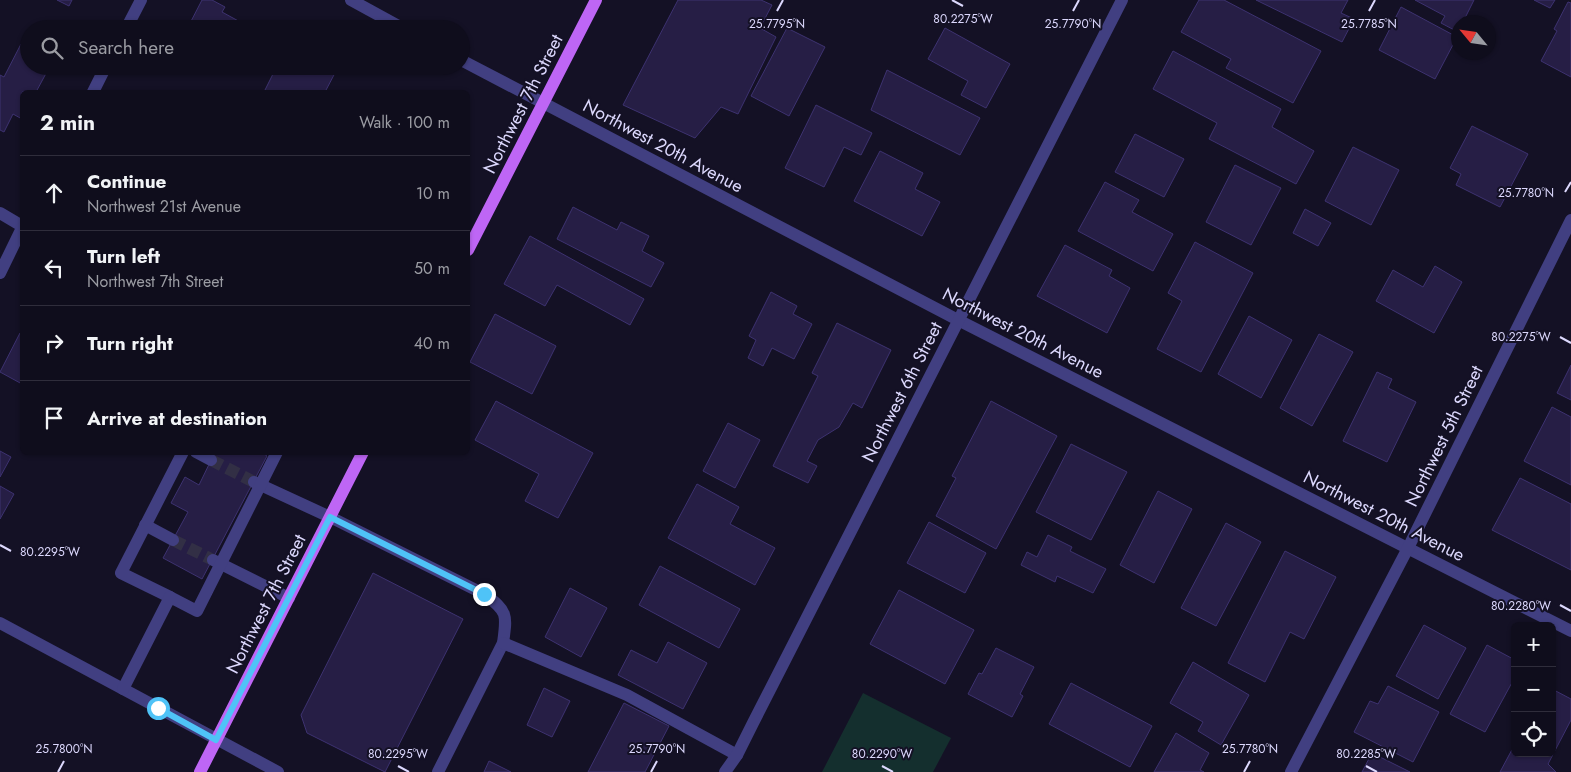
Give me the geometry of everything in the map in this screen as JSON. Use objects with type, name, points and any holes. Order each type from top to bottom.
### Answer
[{"type":"main road","name":"Northwest 7th Street","points":[[470,246],[596,0]]},
{"type":"main road","name":"Northwest 7th Street","points":[[200,772],[361,455]]},
{"type":"street","points":[[130,20],[140,0]]},
{"type":"street","points":[[351,0],[388,20]]},
{"type":"street","name":"Northwest 6th Street","points":[[725,772],[736,754],[1122,0]]},
{"type":"street","name":"Northwest 20th Avenue","points":[[470,65],[958,320],[1571,630]]},
{"type":"street","points":[[94,90],[102,75]]},
{"type":"street","points":[[0,213],[20,226]]},
{"type":"street","name":"Northwest 5th Street","points":[[1291,772],[1408,548],[1571,220]]},
{"type":"street","points":[[0,273],[20,231]]},
{"type":"street","points":[[181,455],[121,573],[197,611],[217,562],[257,483],[275,455]]},
{"type":"street","points":[[202,455],[211,460]]},
{"type":"street","points":[[257,483],[330,517],[484,594],[500,605],[506,620],[503,643],[438,772]]},
{"type":"street","points":[[145,526],[173,540]]},
{"type":"street","points":[[217,562],[289,598]]},
{"type":"street","points":[[123,689],[170,597]]},
{"type":"street","points":[[0,623],[278,772]]},
{"type":"street","points":[[503,643],[627,696],[736,754]]},
{"type":"green space","points":[[863,693],[951,738],[933,772],[822,772]]},
{"type":"building","points":[[57,0],[72,0],[69,6]]},
{"type":"building","points":[[202,0],[212,0],[225,7],[222,12],[237,20],[192,20]]},
{"type":"building","points":[[678,0],[761,0],[772,5],[760,28],[776,37],[738,114],[721,107],[695,138],[623,105]]},
{"type":"building","points":[[1199,0],[1224,0],[1321,51],[1293,103],[1226,68],[1231,59],[1181,32]]},
{"type":"building","points":[[1256,0],[1348,0],[1341,13],[1354,19],[1342,42]]},
{"type":"building","points":[[1415,0],[1474,0],[1466,15],[1451,15],[1451,28],[1441,23],[1445,16]]},
{"type":"building","points":[[1534,0],[1555,0],[1550,8]]},
{"type":"building","points":[[1568,2],[1571,3],[1571,77],[1541,61],[1557,31],[1554,29]]},
{"type":"building","points":[[1401,7],[1451,34],[1451,48],[1435,79],[1379,50]]},
{"type":"building","points":[[787,28],[825,47],[789,116],[751,96]]},
{"type":"building","points":[[945,28],[1010,64],[986,108],[961,95],[968,81],[928,59]]},
{"type":"building","points":[[20,46],[20,75],[45,75],[37,90],[20,90],[20,118],[13,114],[4,132],[0,130],[0,75],[4,77]]},
{"type":"building","points":[[1173,51],[1281,109],[1272,127],[1314,151],[1296,184],[1209,139],[1217,123],[1153,89]]},
{"type":"building","points":[[887,70],[980,118],[960,155],[871,110]]},
{"type":"building","points":[[272,75],[334,75],[326,90],[265,90]]},
{"type":"building","points":[[816,105],[872,133],[861,155],[844,147],[824,187],[785,168]]},
{"type":"building","points":[[1472,126],[1528,154],[1500,207],[1456,185],[1461,174],[1450,168]]},
{"type":"building","points":[[1135,134],[1184,159],[1164,197],[1115,172]]},
{"type":"building","points":[[1353,147],[1399,170],[1371,225],[1325,201]]},
{"type":"building","points":[[880,151],[923,173],[915,189],[940,202],[922,236],[854,201]]},
{"type":"building","points":[[1235,165],[1281,188],[1251,245],[1206,222]]},
{"type":"building","points":[[1105,182],[1139,200],[1132,212],[1173,234],[1153,271],[1078,231]]},
{"type":"building","points":[[573,207],[617,230],[621,222],[649,236],[642,251],[664,263],[651,287],[557,239]]},
{"type":"building","points":[[1305,209],[1331,223],[1318,246],[1293,233]]},
{"type":"building","points":[[530,236],[644,299],[630,325],[557,285],[545,306],[504,284]]},
{"type":"building","points":[[1195,242],[1253,273],[1201,372],[1157,349],[1182,301],[1168,293]]},
{"type":"building","points":[[1065,245],[1112,270],[1109,276],[1130,288],[1107,333],[1037,296]]},
{"type":"building","points":[[1435,266],[1462,282],[1434,333],[1376,301],[1393,270],[1423,287]]},
{"type":"building","points":[[771,292],[797,306],[793,314],[812,324],[794,359],[772,348],[763,366],[748,358],[756,340],[749,336]]},
{"type":"building","points":[[495,314],[556,346],[532,394],[470,362]]},
{"type":"building","points":[[1249,316],[1292,340],[1261,398],[1218,374]]},
{"type":"building","points":[[837,323],[891,350],[862,408],[853,403],[839,427],[818,440],[807,461],[817,466],[808,483],[773,466],[818,376],[812,373]]},
{"type":"building","points":[[20,333],[20,383],[0,372]]},
{"type":"building","points":[[1319,334],[1353,352],[1312,426],[1280,408]]},
{"type":"building","points":[[1571,365],[1571,400],[1557,393]]},
{"type":"building","points":[[1377,372],[1392,379],[1388,388],[1416,402],[1387,462],[1343,441]]},
{"type":"building","points":[[496,401],[593,453],[558,518],[525,501],[539,474],[475,440]]},
{"type":"building","points":[[991,401],[1057,436],[996,549],[936,516],[956,478],[952,476]]},
{"type":"building","points":[[1552,407],[1571,417],[1571,485],[1524,461]]},
{"type":"building","points":[[728,423],[760,440],[735,488],[703,471]]},
{"type":"building","points":[[1071,444],[1127,472],[1091,540],[1036,512]]},
{"type":"building","points":[[0,451],[11,457],[0,477]]},
{"type":"building","points":[[214,455],[267,456],[202,579],[163,558],[188,512],[171,503],[185,477],[199,485]]},
{"type":"building","points":[[1520,478],[1571,504],[1571,570],[1492,530]]},
{"type":"building","points":[[697,484],[739,507],[730,524],[775,548],[755,585],[668,538]]},
{"type":"building","points":[[0,486],[14,494],[0,519]]},
{"type":"building","points":[[1158,491],[1192,509],[1154,583],[1120,565]]},
{"type":"building","points":[[929,522],[986,553],[965,593],[907,563]]},
{"type":"building","points":[[1226,523],[1261,542],[1216,626],[1181,608]]},
{"type":"building","points":[[1048,535],[1072,547],[1070,551],[1106,569],[1093,593],[1057,576],[1055,582],[1021,565],[1027,552],[1037,557]]},
{"type":"building","points":[[1285,551],[1336,577],[1304,639],[1290,632],[1265,682],[1228,663]]},
{"type":"building","points":[[660,566],[740,609],[719,648],[639,605]]},
{"type":"building","points":[[373,573],[463,619],[385,772],[307,733],[301,715]]},
{"type":"building","points":[[570,588],[607,608],[581,657],[545,637]]},
{"type":"building","points":[[899,590],[974,630],[945,684],[870,644]]},
{"type":"building","points":[[1424,625],[1466,648],[1438,699],[1396,676]]},
{"type":"building","points":[[668,642],[707,663],[683,709],[618,675],[631,650],[657,663]]},
{"type":"building","points":[[1487,645],[1511,658],[1511,684],[1485,732],[1450,714]]},
{"type":"building","points":[[996,648],[1034,667],[1020,694],[1023,696],[1012,717],[968,694],[979,673],[982,674]]},
{"type":"building","points":[[1193,662],[1249,695],[1221,745],[1198,731],[1203,722],[1170,703]]},
{"type":"building","points":[[1071,683],[1152,726],[1130,767],[1049,724]]},
{"type":"building","points":[[1388,686],[1439,712],[1413,762],[1354,732],[1370,701],[1378,704]]},
{"type":"building","points":[[544,688],[570,701],[552,737],[527,725]]},
{"type":"building","points":[[1556,691],[1571,699],[1571,720],[1556,749]]},
{"type":"building","points":[[624,703],[669,726],[645,772],[588,772]]},
{"type":"building","points":[[1176,733],[1209,753],[1200,770],[1204,772],[1154,772]]},
{"type":"building","points":[[1511,751],[1511,757],[1552,757],[1548,764],[1556,772],[1500,772]]},
{"type":"building","points":[[1372,753],[1410,772],[1362,772]]},
{"type":"building","points":[[489,761],[511,772],[484,772]]},
{"type":"tunnel","points":[[211,460],[254,482]]},
{"type":"tunnel","points":[[173,540],[213,560]]},
{"type":"route","points":[[158,708],[216,740],[330,517],[484,594]]}]
